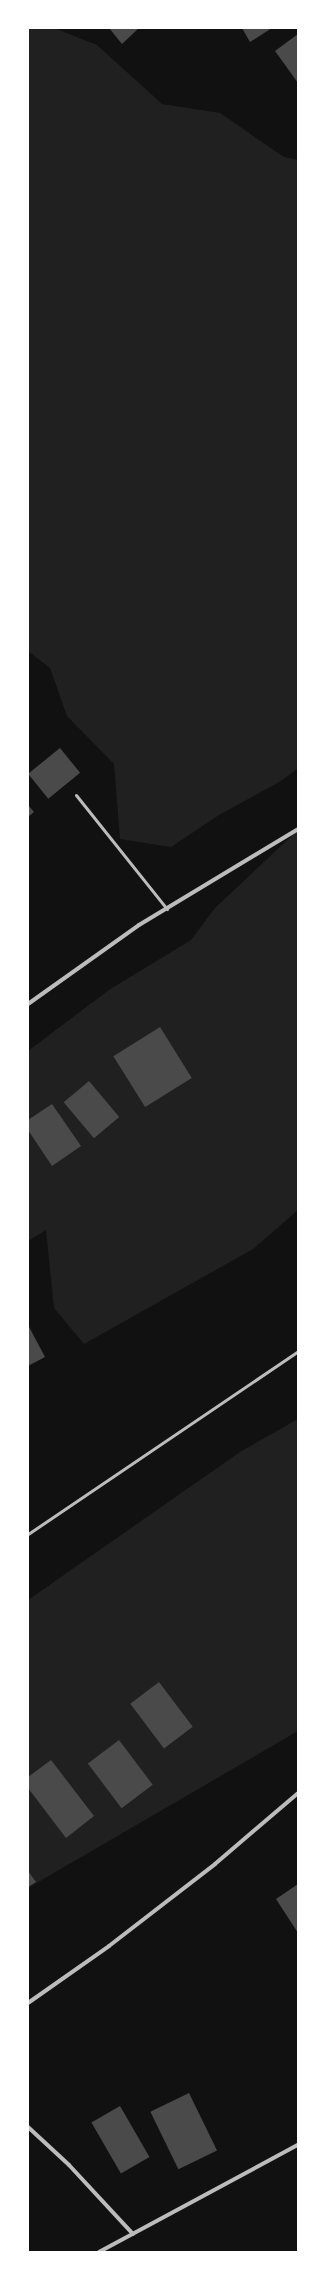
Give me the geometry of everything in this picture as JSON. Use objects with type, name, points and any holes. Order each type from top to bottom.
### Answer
[{"type":"street","points":[[28,1004],[140,925],[298,829]]},
{"type":"street","points":[[28,2003],[109,1946],[216,1864],[298,1793]]},
{"type":"street","points":[[28,2127],[70,2165],[133,2234]]},
{"type":"street","points":[[99,2252],[298,2145]]},
{"type":"lane","points":[[76,795],[167,909]]},
{"type":"lane","points":[[28,1534],[298,1351]]},
{"type":"shaded area","points":[[28,28],[54,28],[97,45],[162,104],[220,113],[284,157],[298,160],[298,768],[281,781],[219,815],[171,847],[120,839],[114,764],[67,716],[50,668],[28,651]]},
{"type":"shaded area","points":[[298,830],[298,1210],[253,1249],[84,1344],[54,1308],[46,1230],[28,1241],[28,1051],[109,990],[191,940],[215,908]]},
{"type":"shaded area","points":[[298,1419],[298,1731],[28,1888],[28,1600],[240,1452]]},
{"type":"building","points":[[109,28],[139,28],[122,44]]},
{"type":"building","points":[[242,28],[272,28],[250,42]]},
{"type":"building","points":[[298,34],[298,83],[275,51]]},
{"type":"building","points":[[60,748],[80,773],[48,799],[28,774]]},
{"type":"building","points":[[28,805],[34,812],[28,817]]},
{"type":"building","points":[[160,1027],[192,1078],[145,1107],[113,1056]]},
{"type":"building","points":[[89,1081],[119,1117],[94,1138],[64,1102]]},
{"type":"building","points":[[52,1104],[81,1146],[52,1166],[28,1130],[28,1120]]},
{"type":"building","points":[[28,1325],[45,1357],[28,1366]]},
{"type":"building","points":[[159,1682],[193,1727],[164,1748],[130,1704]]},
{"type":"building","points":[[119,1740],[153,1785],[122,1808],[88,1763]]},
{"type":"building","points":[[51,1760],[94,1816],[66,1838],[28,1788],[28,1777]]},
{"type":"building","points":[[28,1871],[36,1882],[28,1887]]},
{"type":"building","points":[[298,1884],[298,1933],[276,1899]]},
{"type":"building","points":[[189,2093],[217,2151],[178,2169],[150,2112]]},
{"type":"building","points":[[120,2106],[150,2157],[121,2174],[91,2122]]}]
